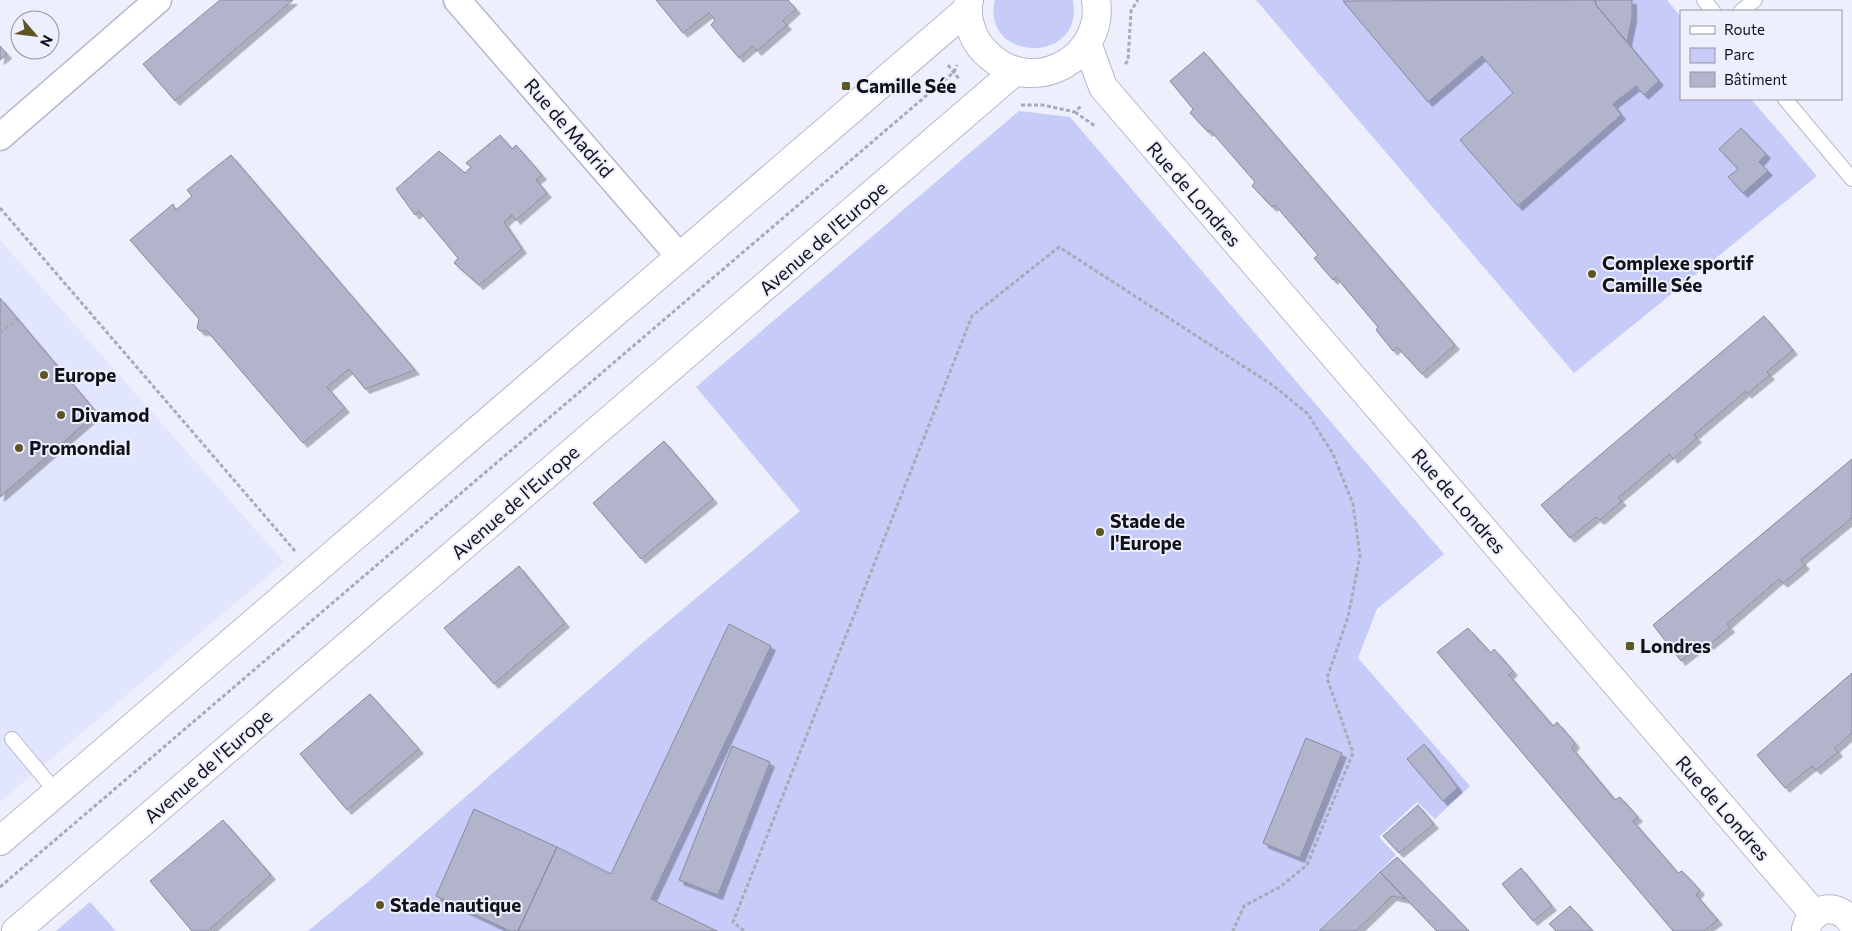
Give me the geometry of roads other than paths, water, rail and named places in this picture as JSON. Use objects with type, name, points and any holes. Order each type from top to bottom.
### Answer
[{"type":"main road","points":[[969,5],[970,25],[975,40],[983,51],[1000,65],[1014,72],[1023,73],[1048,72],[1070,62],[1087,43],[1096,19],[1097,1]]},
{"type":"main road","points":[[0,842],[680,257],[969,5]]},
{"type":"main road","name":"Rue de Londres","points":[[1087,43],[1102,87],[1810,923]]},
{"type":"main road","name":"Rue de Londres","points":[[1060,67],[1102,87]]},
{"type":"main road","name":"Avenue de l'Europe","points":[[16,931],[1014,72]]},
{"type":"main road","points":[[1810,923],[1820,912],[1832,909],[1844,913],[1851,918]]},
{"type":"street","points":[[0,137],[158,0]]},
{"type":"street","name":"Rue de Madrid","points":[[456,0],[680,257]]},
{"type":"lane","points":[[1704,0],[1712,10]]},
{"type":"lane","points":[[1742,10],[1755,0]]},
{"type":"lane","points":[[1786,100],[1852,179]]},
{"type":"lane","points":[[12,739],[57,793]]},
{"type":"place","name":"Camille Sée","points":[[846,86]]},
{"type":"place","name":"Complexe sportif Camille Sée","points":[[1592,274]]},
{"type":"place","name":"Europe","points":[[44,375]]},
{"type":"place","name":"Divamod","points":[[61,415]]},
{"type":"place","name":"Promondial","points":[[19,448]]},
{"type":"place","name":"Stade de l'Europe","points":[[1100,532]]},
{"type":"place","name":"Londres","points":[[1630,646]]},
{"type":"place","name":"Stade nautique","points":[[380,905]]}]
